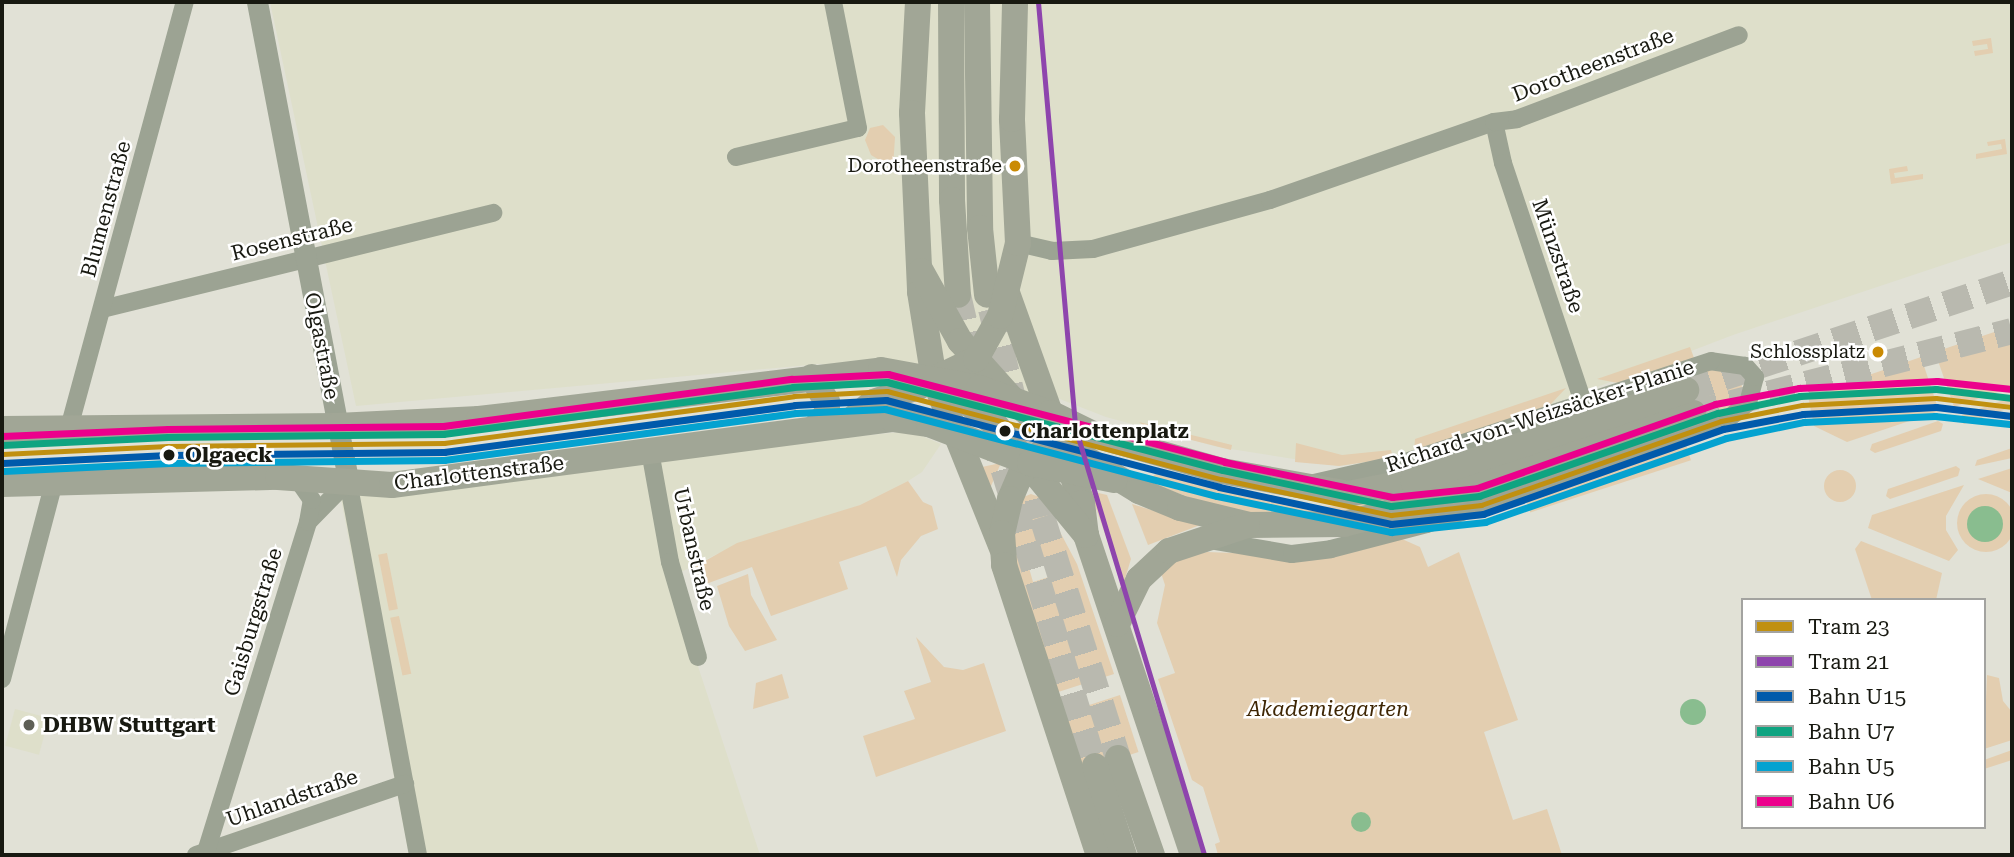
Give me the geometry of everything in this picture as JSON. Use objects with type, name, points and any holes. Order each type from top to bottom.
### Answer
[{"type":"main road","points":[[918,2],[912,113],[920,292],[934,379],[952,431],[1002,548],[1099,855]]},
{"type":"main road","points":[[951,2],[952,200],[946,295],[941,313],[976,359],[1065,456]]},
{"type":"main road","points":[[977,2],[980,228],[997,294],[1049,413],[1082,503],[1086,535],[1193,855]]},
{"type":"main road","points":[[977,36],[991,18],[992,2]]},
{"type":"main road","points":[[845,425],[873,402],[934,379],[976,359],[992,335],[997,294],[1018,243],[1012,119],[1015,2]]},
{"type":"main road","points":[[921,271],[958,307],[973,309],[997,294]]},
{"type":"main road","points":[[2,429],[337,426],[480,419],[881,370],[934,379],[1012,399],[1049,413]]},
{"type":"main road","points":[[812,377],[827,402],[827,413],[815,428]]},
{"type":"main road","points":[[934,379],[971,401],[1030,463],[1086,535]]},
{"type":"main road","name":"Richard-von-Weizsäcker-Planie","points":[[1049,413],[1095,435],[1151,451],[1299,487],[1348,494],[1413,481],[1690,402],[1421,504],[1344,524],[1302,528],[1249,525],[1180,508],[1065,456]]},
{"type":"main road","name":"Charlottenstraße","points":[[2,484],[296,477],[392,485],[892,419],[952,431]]},
{"type":"main road","points":[[952,431],[1030,463],[1065,456],[1095,435]]},
{"type":"main road","points":[[1139,491],[1136,473],[1151,451]]},
{"type":"main road","points":[[1002,548],[1010,499],[1030,463]]},
{"type":"main road","points":[[1010,499],[1031,486],[1050,489]]},
{"type":"main road","points":[[1117,624],[1148,569],[1169,551],[1249,525]]},
{"type":"main road","points":[[1125,855],[1106,762],[1152,855]]},
{"type":"street","name":"Blumenstraße","points":[[69,428],[185,2]]},
{"type":"street","name":"Olgastraße","points":[[257,2],[418,855]]},
{"type":"street","points":[[736,157],[858,128],[833,2]]},
{"type":"street","name":"Dorotheenstraße","points":[[1018,243],[1052,251],[1093,248],[1270,200],[1494,122],[1517,119],[1739,35]]},
{"type":"street","name":"Münzstraße","points":[[1494,122],[1503,163],[1583,402]]},
{"type":"street","name":"Rosenstraße","points":[[103,309],[494,213]]},
{"type":"street","name":"Richard-von-Weizsäcker-Planie","points":[[1203,540],[1292,554],[1427,524],[1723,423],[1748,403],[1755,377],[1745,366],[1711,361],[1406,461],[1299,487]]},
{"type":"street","name":"Urbanstraße","points":[[650,451],[670,562],[698,657]]},
{"type":"street","name":"Gaisburgstraße","points":[[201,854],[308,522],[313,500],[296,477]]},
{"type":"street","name":"Gaisburgstraße","points":[[308,522],[348,481]]},
{"type":"street","points":[[2,679],[54,482]]},
{"type":"street","name":"Richard-von-Weizsäcker-Planie","points":[[1302,528],[1357,541]]},
{"type":"street","name":"Uhlandstraße","points":[[201,854],[405,784]]},
{"type":"shaded area","points":[[270,2],[2012,2],[2012,242],[1733,335],[1550,405],[1393,458],[1339,466],[1218,447],[1106,417],[1052,396],[820,364],[356,406]]},
{"type":"shaded area","points":[[911,431],[941,444],[922,472],[908,481],[860,505],[719,553],[669,578],[760,855],[409,855],[339,488]]},
{"type":"shaded area","points":[[1985,506],[1998,511],[2003,524],[1998,537],[1985,542],[1972,537],[1967,524],[1972,511]]},
{"type":"shaded area","points":[[1693,699],[1702,703],[1706,712],[1702,721],[1693,725],[1684,721],[1680,712],[1684,703]]},
{"type":"shaded area","name":"DHBW Stuttgart","points":[[15,709],[49,718],[39,755],[5,746]]},
{"type":"shaded area","points":[[1361,812],[1368,815],[1371,822],[1368,829],[1361,832],[1354,829],[1351,822],[1354,815]]},
{"type":"green space","points":[[1991,38],[1993,53],[1975,56],[1974,51],[1988,49],[1987,44],[1973,46],[1972,41]]},
{"type":"green space","points":[[883,125],[895,137],[893,168],[871,155],[865,140],[870,128]]},
{"type":"green space","points":[[2005,139],[2007,154],[1976,159],[1976,154],[2002,149],[2001,144],[1988,146],[1987,142]]},
{"type":"green space","points":[[1907,166],[1908,171],[1894,173],[1895,178],[1923,174],[1923,179],[1891,184],[1889,169]]},
{"type":"green space","points":[[2012,326],[2012,387],[1954,407],[1935,352]]},
{"type":"green space","points":[[1690,347],[1694,358],[1618,383],[1597,379]]},
{"type":"green space","points":[[1921,357],[1939,411],[1847,442],[1814,426],[1808,396]]},
{"type":"green space","points":[[1710,370],[1732,371],[1742,383],[1741,397],[1726,411],[1696,421],[1682,379]]},
{"type":"green space","points":[[1566,388],[1550,405],[1414,451],[1415,439]]},
{"type":"green space","points":[[2012,397],[2012,407],[1964,424],[1960,421],[1962,415]]},
{"type":"green space","points":[[1938,421],[1943,424],[1941,431],[1875,453],[1870,450],[1872,444]]},
{"type":"green space","points":[[1139,422],[1232,445],[1231,450],[1148,429]]},
{"type":"green space","points":[[1296,443],[1342,455],[1391,450],[1393,458],[1339,466],[1295,462]]},
{"type":"green space","points":[[1686,445],[1691,460],[1530,512],[1525,497]]},
{"type":"green space","points":[[2012,448],[2012,458],[1975,466],[1977,460]]},
{"type":"green space","points":[[1001,463],[988,493],[977,468]]},
{"type":"green space","points":[[1956,466],[1960,469],[1958,476],[1890,499],[1886,496],[1888,489]]},
{"type":"green space","points":[[2012,468],[2012,493],[1978,479]]},
{"type":"green space","points":[[1840,470],[1852,474],[1856,486],[1852,498],[1840,502],[1828,498],[1824,486],[1828,474]]},
{"type":"green space","points":[[1156,473],[1300,507],[1354,506],[1404,492],[1355,512],[1280,517],[1218,508],[1148,482]]},
{"type":"green space","points":[[908,481],[923,502],[932,506],[938,529],[921,536],[901,560],[897,577],[886,546],[839,562],[848,589],[771,616],[752,567],[706,584],[696,566],[737,543],[860,505]]},
{"type":"green space","points":[[1964,485],[1946,516],[1946,530],[1958,550],[1949,561],[1868,528],[1872,515]]},
{"type":"green space","points":[[1090,491],[1107,495],[1131,559],[1123,585]]},
{"type":"green space","points":[[1031,494],[1042,498],[1077,564],[1114,674],[1052,694],[1009,566],[1021,498]],"holes":[[[1049,556],[1057,561],[1061,573],[1033,582],[1029,568],[1033,561]]]},
{"type":"green space","points":[[1986,494],[2002,499],[2010,507],[2015,523],[2010,539],[2002,547],[1986,552],[1970,547],[1962,539],[1957,523],[1962,507],[1970,499]]},
{"type":"green space","points":[[1132,504],[1200,525],[1148,545]]},
{"type":"green space","name":"Akademiegarten","points":[[1402,539],[1420,547],[1428,567],[1459,552],[1518,720],[1484,732],[1513,820],[1547,809],[1562,855],[1218,855],[1215,844],[1220,842],[1203,787],[1192,780],[1158,679],[1175,673],[1157,623],[1165,585],[1161,573],[1179,558],[1207,552],[1334,557]]},
{"type":"green space","points":[[1861,541],[1942,573],[1936,598],[1871,598],[1855,549]]},
{"type":"green space","points":[[387,553],[398,609],[389,611],[378,555]]},
{"type":"green space","points":[[748,574],[751,595],[777,640],[745,651],[729,626],[717,586]]},
{"type":"green space","points":[[399,616],[411,674],[402,676],[390,618]]},
{"type":"green space","points":[[916,637],[944,667],[963,670],[984,663],[1006,731],[876,777],[863,736],[915,719],[904,691],[931,682]]},
{"type":"green space","points":[[782,674],[789,698],[753,709],[756,683]]},
{"type":"green space","points":[[1987,675],[1999,678],[2003,701],[2012,712],[2012,740],[1986,748]]},
{"type":"green space","points":[[1120,695],[1139,752],[1079,772],[1060,714]]},
{"type":"green space","points":[[2012,750],[2012,760],[1986,768],[1986,759]]},
{"type":"tunnel","points":[[1686,390],[2012,282]]},
{"type":"tunnel","points":[[958,295],[972,355]]},
{"type":"tunnel","points":[[991,309],[1042,517],[1118,758]]},
{"type":"tunnel","points":[[1693,413],[2012,331]]},
{"type":"tunnel","points":[[992,432],[1095,766]]},
{"type":"tram line","name":"21","points":[[1038,2],[1075,427],[1204,855]]},
{"type":"tram line","name":"23","points":[[2,454],[168,446],[444,443],[794,396],[887,391],[1221,479],[1391,515],[1481,505],[1721,421],[1802,405],[1936,398],[2012,407]]},
{"type":"rail line","name":"U6","points":[[2,436],[168,429],[443,426],[792,379],[888,374],[1225,462],[1392,497],[1477,488],[1715,404],[1799,388],[1937,381],[2012,389]]},
{"type":"rail line","name":"U7","points":[[2,445],[168,437],[443,434],[793,387],[887,382],[1223,470],[1391,506],[1479,496],[1718,413],[1800,396],[1936,389],[2012,398]]},
{"type":"rail line","name":"U15","points":[[2,463],[168,455],[444,452],[795,405],[886,400],[1219,487],[1391,524],[1483,514],[1723,429],[1803,414],[1936,407],[2011,416]]},
{"type":"rail line","name":"U5","points":[[3,471],[169,463],[444,460],[796,413],[885,409],[1217,496],[1391,532],[1485,522],[1726,438],[1804,422],[1935,416],[2010,424]]},
{"type":"place","name":"Dorotheenstraße","points":[[1015,166]]},
{"type":"place","name":"Schlossplatz","points":[[1878,352]]},
{"type":"place","name":"Charlottenplatz","points":[[1005,431]]},
{"type":"place","name":"Olgaeck","points":[[169,455]]},
{"type":"place","name":"DHBW Stuttgart","points":[[29,725]]}]
